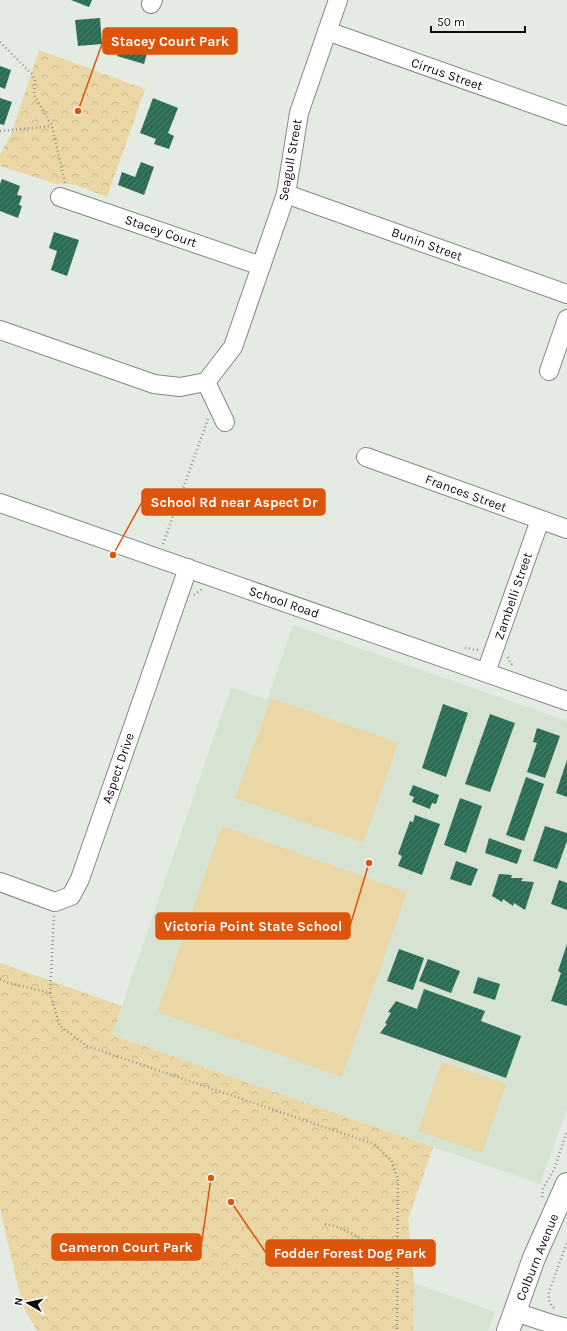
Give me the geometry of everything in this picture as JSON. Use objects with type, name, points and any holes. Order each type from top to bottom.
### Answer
[{"type":"main road","name":"Colburn Avenue","points":[[518,1325],[534,1258],[567,1184]]},
{"type":"street","name":"Seagull Street","points":[[206,382],[233,347],[286,194],[299,113],[338,0]]},
{"type":"street","name":"Cirrus Street","points":[[327,31],[567,116]]},
{"type":"street","name":"Bunin Street","points":[[286,194],[567,294]]},
{"type":"street","name":"Stacey Court","points":[[60,197],[261,266]]},
{"type":"street","points":[[548,371],[567,319]]},
{"type":"street","points":[[0,330],[154,384],[180,387],[206,382],[225,422]]},
{"type":"street","name":"Frances Street","points":[[366,457],[567,529]]},
{"type":"street","name":"School Road","points":[[0,503],[567,701]]},
{"type":"street","name":"Zambelli Street","points":[[486,672],[540,520]]},
{"type":"street","name":"Aspect Drive","points":[[55,902],[71,896],[80,879],[188,568]]},
{"type":"street","points":[[0,882],[55,902]]},
{"type":"street","points":[[518,1325],[555,1325],[567,1328]]},
{"type":"path","points":[[0,42],[32,74],[35,80],[34,94],[52,126],[66,189],[60,197]]},
{"type":"path","points":[[0,131],[52,126]]},
{"type":"path","points":[[159,558],[214,400]]},
{"type":"path","points":[[55,902],[50,993],[60,1026],[87,1046],[374,1144],[391,1160],[398,1179],[397,1331]]},
{"type":"path","points":[[0,979],[6,982],[50,993]]},
{"type":"path","points":[[324,1224],[338,1227],[398,1256]]},
{"type":"path","points":[[555,1310],[548,1298],[549,1292],[567,1242]]},
{"type":"shaded area","points":[[293,625],[567,721],[567,1109],[540,1184],[112,1035],[231,687],[267,700]]},
{"type":"shaded area","points":[[414,1283],[495,1312],[488,1331],[413,1331]]},
{"type":"green space","points":[[39,50],[145,89],[107,197],[82,187],[62,183],[56,184],[0,166],[0,155],[11,134]]},
{"type":"green space","points":[[271,698],[398,743],[363,843],[235,798]]},
{"type":"green space","points":[[222,826],[407,892],[342,1077],[157,1012]]},
{"type":"green space","points":[[0,963],[122,1006],[112,1035],[433,1147],[408,1219],[414,1283],[413,1331],[37,1331],[22,1304],[0,1209]]},
{"type":"green space","points":[[442,1062],[506,1084],[482,1153],[418,1131]]},
{"type":"building","points":[[71,0],[92,0],[89,7]]},
{"type":"building","points":[[100,18],[102,44],[78,46],[75,20]]},
{"type":"building","points":[[121,42],[148,50],[144,64],[117,56]]},
{"type":"building","points":[[0,66],[11,70],[5,89],[0,87]]},
{"type":"building","points":[[0,98],[12,102],[4,125],[0,124]]},
{"type":"building","points":[[153,98],[178,108],[168,133],[174,136],[169,149],[154,144],[156,139],[140,133]]},
{"type":"building","points":[[141,162],[154,167],[144,195],[118,185],[122,172],[135,177]]},
{"type":"building","points":[[2,179],[20,186],[17,195],[22,196],[19,205],[22,206],[18,218],[0,211],[0,184]]},
{"type":"building","points":[[54,232],[79,240],[67,276],[51,270],[57,251],[49,248]]},
{"type":"building","points":[[443,704],[468,713],[446,777],[422,768]]},
{"type":"building","points":[[490,714],[515,723],[490,792],[465,784]]},
{"type":"building","points":[[537,728],[560,736],[545,778],[527,772],[537,743],[533,742]]},
{"type":"building","points":[[567,760],[567,797],[556,793]]},
{"type":"building","points":[[526,777],[544,784],[524,841],[506,835]]},
{"type":"building","points":[[413,785],[439,795],[436,804],[432,803],[430,809],[412,802],[414,797],[409,795]]},
{"type":"building","points":[[460,798],[482,806],[466,853],[444,845]]},
{"type":"building","points":[[415,815],[440,824],[422,875],[398,866],[402,856],[398,854],[410,821],[413,822]]},
{"type":"building","points":[[545,826],[567,833],[567,841],[557,869],[533,861]]},
{"type":"building","points":[[489,838],[522,850],[517,864],[485,853]]},
{"type":"building","points":[[456,861],[478,869],[471,886],[450,879]]},
{"type":"building","points":[[499,874],[512,875],[511,878],[523,878],[521,881],[534,882],[525,910],[514,903],[513,906],[503,899],[502,902],[492,896]]},
{"type":"building","points":[[559,880],[567,883],[567,910],[551,904]]},
{"type":"building","points":[[567,944],[567,1006],[551,1001],[561,973],[558,971]]},
{"type":"building","points":[[399,949],[424,958],[413,990],[387,981]]},
{"type":"building","points":[[428,959],[460,971],[451,993],[419,981]]},
{"type":"building","points":[[478,977],[500,984],[495,1000],[473,993]]},
{"type":"building","points":[[424,989],[485,1011],[481,1021],[521,1036],[506,1078],[380,1033],[387,1024],[385,1023],[391,1013],[388,1012],[396,1001],[417,1009]]},
{"type":"place","name":"Stacey Court Park","points":[[78,111]]},
{"type":"place","name":"School Rd near Aspect Dr","points":[[113,555]]},
{"type":"place","name":"Victoria Point State School","points":[[369,863]]},
{"type":"place","name":"Cameron Court Park","points":[[211,1178]]},
{"type":"place","name":"Fodder Forest Dog Park","points":[[231,1202]]}]
